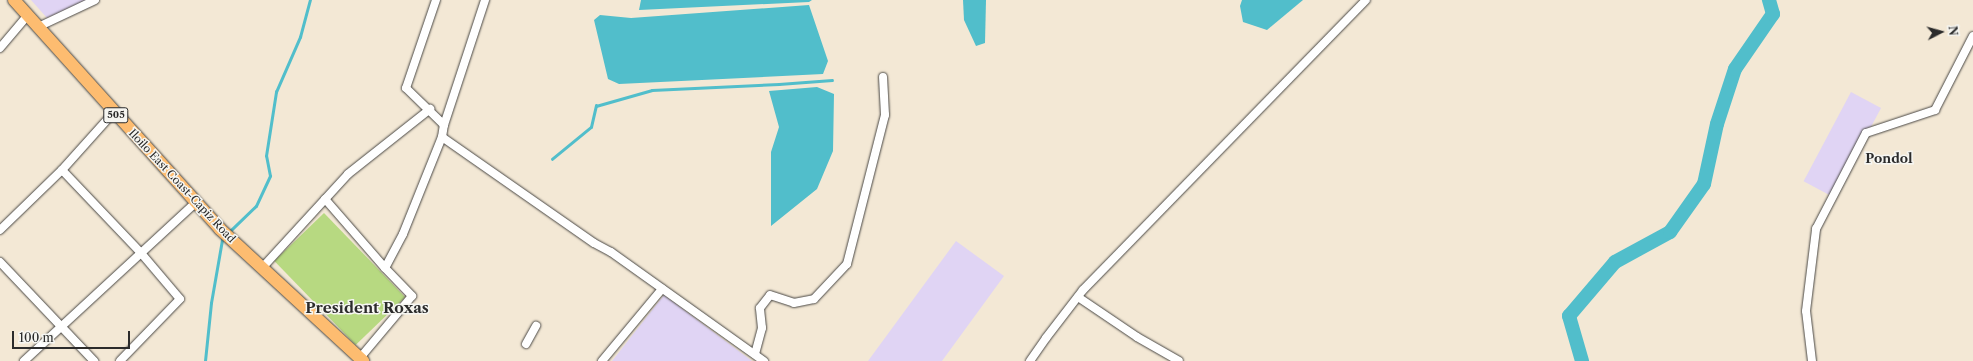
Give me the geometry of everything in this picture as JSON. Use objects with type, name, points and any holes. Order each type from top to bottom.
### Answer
[{"type":"main road","name":"Iloilo East Coast-Capiz Road","points":[[14,0],[220,229],[361,359]]},
{"type":"street","points":[[38,27],[95,0]]},
{"type":"street","points":[[436,0],[406,88],[430,109],[444,125]]},
{"type":"street","points":[[385,268],[404,234],[442,137],[444,125],[485,0]]},
{"type":"street","points":[[1030,361],[1078,297],[1366,0]]},
{"type":"street","points":[[0,48],[28,16]]},
{"type":"street","points":[[1812,361],[1806,311],[1816,229],[1866,133],[1935,110],[1973,36]]},
{"type":"street","points":[[755,354],[762,328],[760,308],[770,295],[794,303],[814,299],[847,264],[885,115],[883,77]]},
{"type":"street","points":[[262,268],[348,174],[430,109]]},
{"type":"street","points":[[0,230],[62,170],[114,112]]},
{"type":"street","points":[[442,137],[594,243],[611,252],[764,361]]},
{"type":"street","points":[[62,170],[141,253],[180,299],[120,361]]},
{"type":"street","points":[[325,199],[385,268],[412,296],[361,359]]},
{"type":"street","points":[[24,361],[195,203]]},
{"type":"street","points":[[0,262],[60,327],[94,361]]},
{"type":"street","points":[[602,361],[662,289]]},
{"type":"street","points":[[1078,297],[1137,337],[1179,361]]},
{"type":"street","points":[[526,344],[536,326]]},
{"type":"shaded area","points":[[31,0],[86,0],[47,18]]},
{"type":"shaded area","points":[[1851,92],[1881,108],[1834,197],[1804,181]]},
{"type":"shaded area","points":[[956,241],[1004,276],[942,361],[868,361]]},
{"type":"shaded area","points":[[664,295],[752,361],[612,361]]},
{"type":"green space","points":[[324,213],[405,297],[356,345],[274,261]]},
{"type":"water","points":[[641,0],[812,0],[809,2],[639,10]]},
{"type":"water","points":[[963,0],[986,0],[985,43],[976,46],[964,20]]},
{"type":"water","points":[[1242,0],[1303,0],[1267,30],[1243,22],[1240,6]]},
{"type":"water","points":[[809,5],[828,61],[823,74],[619,84],[608,79],[594,20],[600,15],[631,18]]},
{"type":"water","points":[[817,87],[834,94],[833,151],[817,189],[771,226],[771,152],[779,127],[769,91]]},
{"type":"waterway","points":[[229,232],[256,206],[270,176],[266,156],[276,92],[300,37],[310,0]]},
{"type":"waterway","points":[[1582,361],[1569,316],[1615,262],[1670,232],[1704,184],[1717,124],[1735,69],[1773,14],[1769,0]]},
{"type":"waterway","points":[[552,159],[591,127],[596,106],[652,90],[832,80]]},
{"type":"waterway","points":[[205,361],[211,303],[222,240],[225,238]]},
{"type":"district","name":"Pondol","points":[[1889,158]]},
{"type":"district","name":"President Roxas","points":[[367,308]]}]
